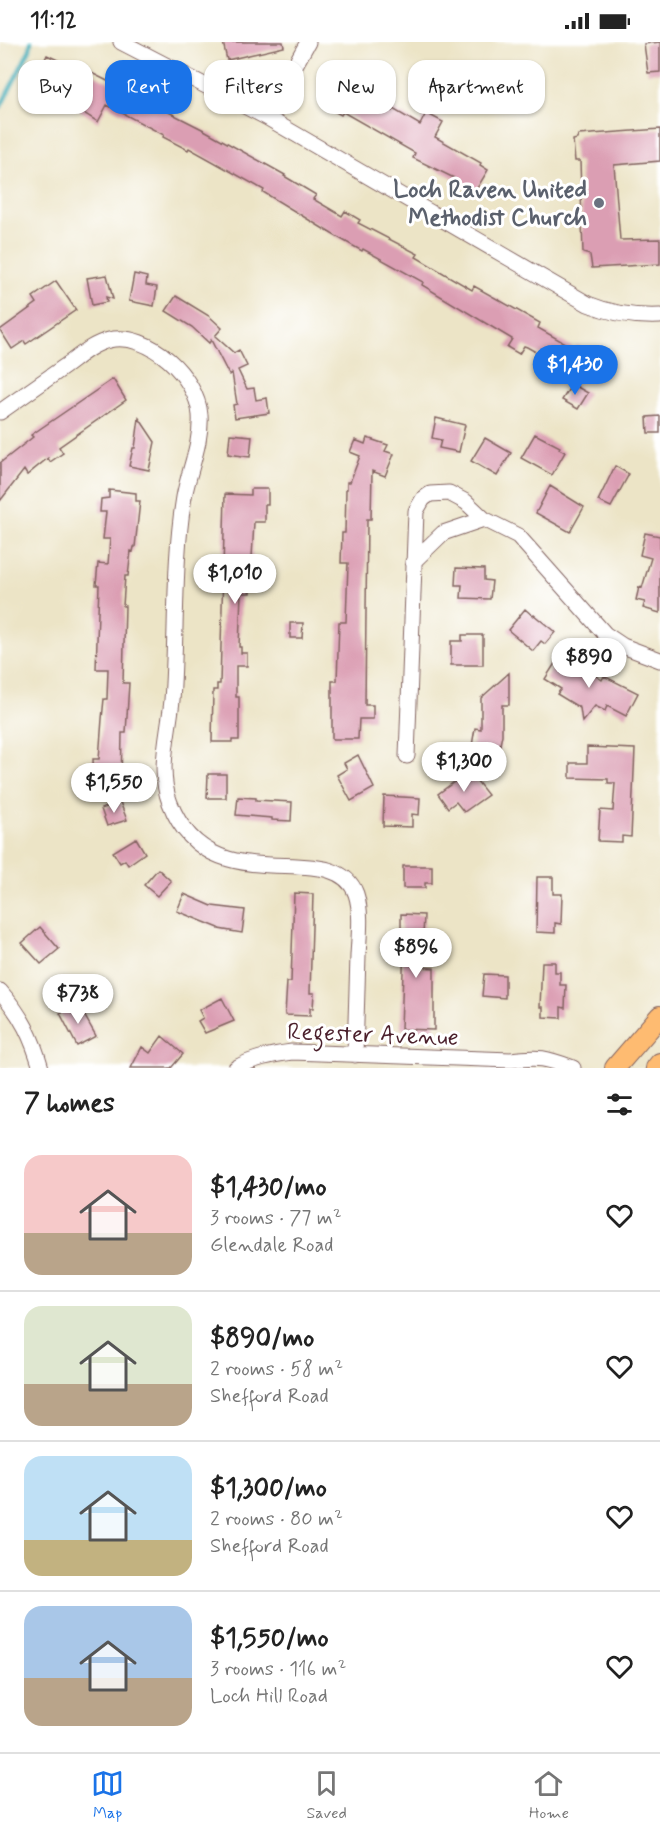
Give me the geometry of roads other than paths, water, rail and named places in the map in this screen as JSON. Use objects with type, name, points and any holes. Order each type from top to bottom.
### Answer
[{"type":"main road","points":[[615,1068],[660,1016]]},
{"type":"main road","points":[[656,1068],[660,1064]]},
{"type":"street","points":[[121,42],[266,117],[588,304],[620,315],[660,316]]},
{"type":"street","points":[[266,117],[308,42]]},
{"type":"street","points":[[0,412],[81,355],[111,340],[136,341],[148,347],[187,378],[198,403],[200,429],[184,495],[180,534],[172,700],[164,772],[168,800],[180,824],[192,838],[211,852],[229,861],[249,864],[317,866],[330,869],[345,877],[356,893],[359,925],[355,1055]]},
{"type":"street","points":[[407,756],[416,511],[423,499],[430,494],[449,493],[466,502],[484,519],[518,536],[605,634],[623,646],[660,660]]},
{"type":"street","points":[[413,562],[443,533],[484,519]]},
{"type":"street","points":[[0,991],[18,1011],[33,1042],[41,1068]]},
{"type":"street","name":"Regester Avenue","points":[[236,1068],[248,1061],[268,1055],[292,1052],[511,1060],[534,1057],[546,1058],[573,1068]]},
{"type":"street","name":"Regester Avenue","points":[[511,1060],[535,1068]]},
{"type":"waterway","points":[[0,108],[30,49],[31,42]]},
{"type":"place","name":"Loch Raven United Methodist Church","points":[[599,203]]}]
